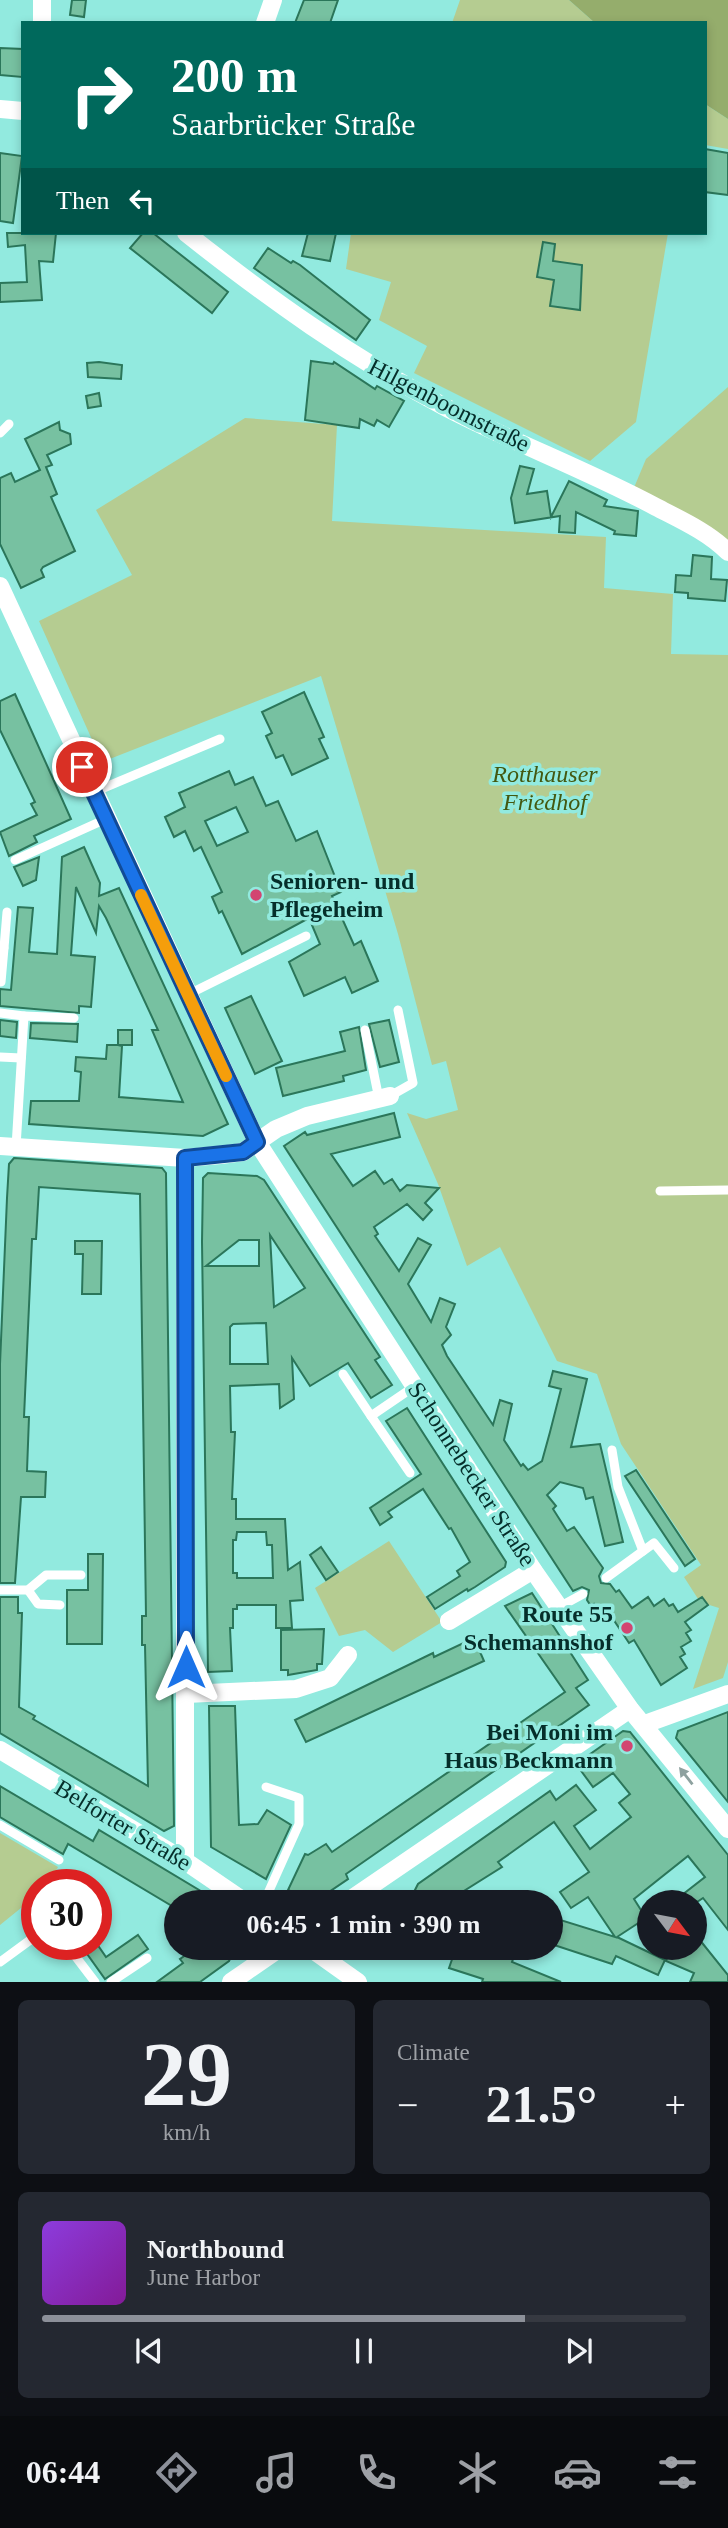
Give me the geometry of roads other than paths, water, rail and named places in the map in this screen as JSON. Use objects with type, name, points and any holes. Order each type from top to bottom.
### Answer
[{"type":"street","points":[[42,0],[42,21]]},
{"type":"street","points":[[266,21],[273,0]]},
{"type":"street","name":"Hilgenboomstraße","points":[[189,235],[297,318],[372,367],[447,408],[629,493],[698,529],[728,552]]},
{"type":"street","name":"Schonnebecker Straße","points":[[0,586],[257,1142],[533,1570],[561,1606],[630,1709],[645,1724],[728,1829]]},
{"type":"street","points":[[8,1146],[185,1158],[243,1152],[307,1116],[385,1097]]},
{"type":"street","points":[[185,1158],[185,1861]]},
{"type":"street","points":[[449,1621],[533,1570]]},
{"type":"street","points":[[186,1694],[296,1689],[330,1678],[348,1655]]},
{"type":"street","points":[[645,1724],[728,1694]]},
{"type":"street","points":[[364,1890],[630,1709]]},
{"type":"street","name":"Belforter Straße","points":[[0,1750],[185,1861],[227,1890]]},
{"type":"street","points":[[231,1982],[263,1960]]},
{"type":"street","points":[[327,1960],[358,1982]]},
{"type":"lane","points":[[0,433],[9,424]]},
{"type":"lane","points":[[94,792],[220,739]]},
{"type":"lane","points":[[15,860],[106,819]]},
{"type":"lane","points":[[1,982],[7,912]]},
{"type":"lane","points":[[187,995],[306,936]]},
{"type":"lane","points":[[365,1030],[385,1097],[412,1083],[398,1010]]},
{"type":"lane","points":[[0,1013],[74,1018]]},
{"type":"lane","points":[[8,1146],[21,1058],[24,1016]]},
{"type":"lane","points":[[0,1057],[21,1058]]},
{"type":"lane","points":[[660,1191],[728,1190]]},
{"type":"lane","points":[[343,1374],[410,1474]]},
{"type":"lane","points":[[371,1416],[415,1386]]},
{"type":"lane","points":[[612,1450],[618,1487],[643,1551]]},
{"type":"lane","points":[[606,1578],[654,1543],[674,1569]]},
{"type":"lane","points":[[0,1590],[28,1590],[46,1575],[81,1575]]},
{"type":"lane","points":[[28,1590],[38,1604],[60,1605]]},
{"type":"lane","points":[[561,1606],[583,1594]]},
{"type":"lane","points":[[266,1787],[299,1798],[299,1824],[269,1890]]},
{"type":"lane","points":[[0,1825],[58,1860]]},
{"type":"lane","points":[[0,1962],[21,1947]]},
{"type":"lane","points":[[111,1982],[147,1958]]},
{"type":"lane","points":[[78,1960],[95,1982]]},
{"type":"place","name":"Senioren- und Pflegeheim","points":[[256,895]]},
{"type":"place","name":"Route 55 Schemannshof","points":[[627,1628]]},
{"type":"place","name":"Bei Moni im Haus Beckmann","points":[[627,1746]]},
{"type":"park label","name":"Rotthauser Friedhof","points":[[545,788]]}]
